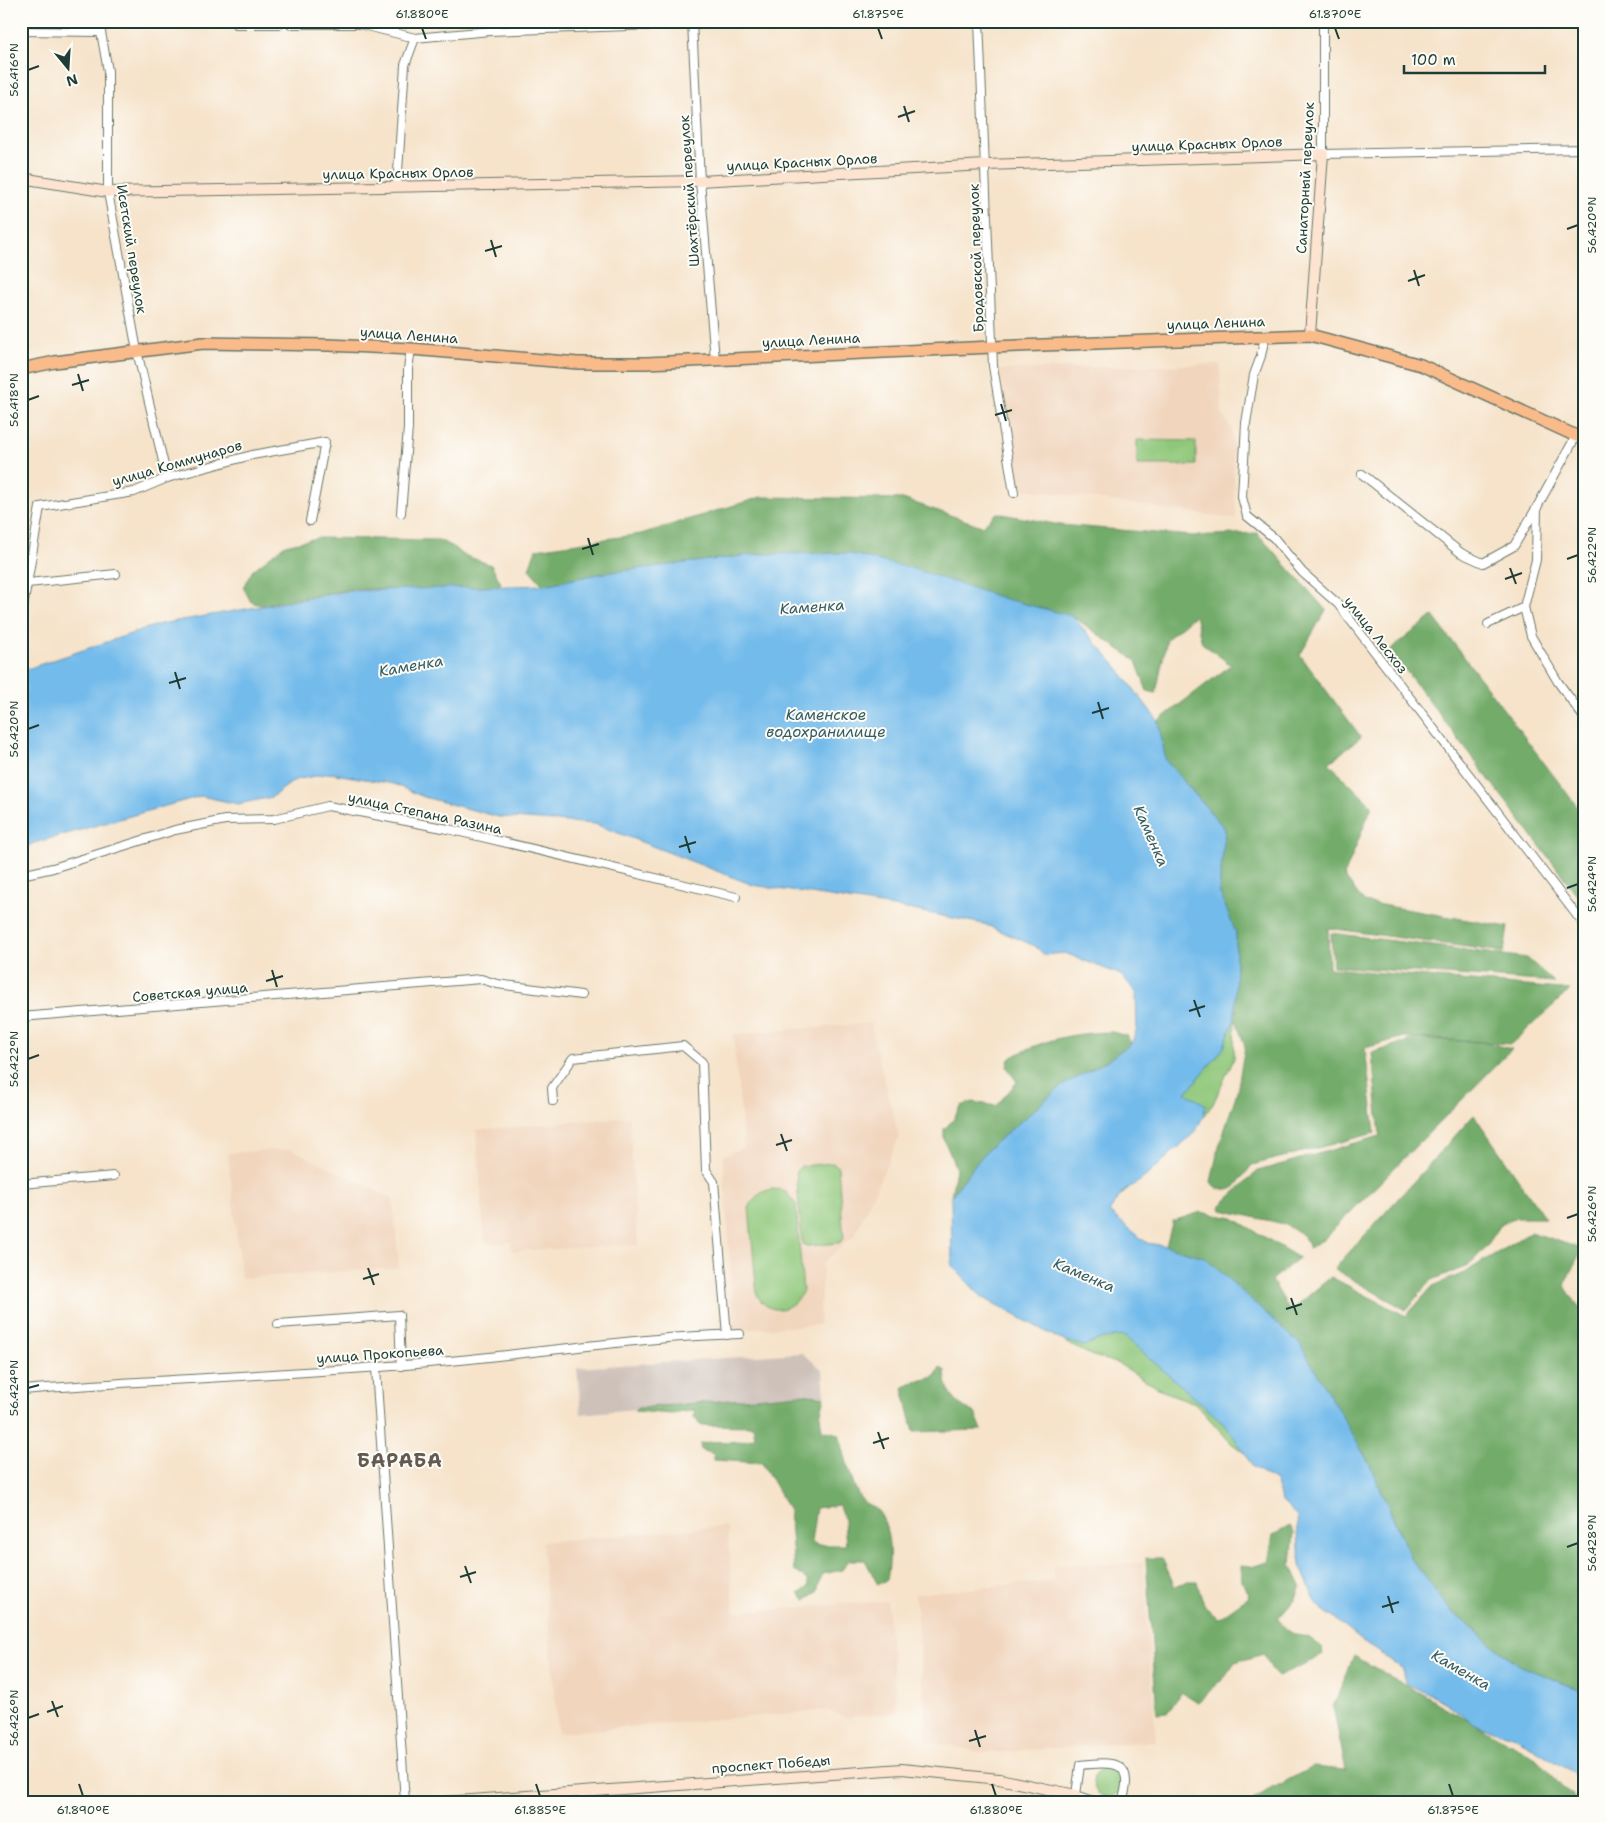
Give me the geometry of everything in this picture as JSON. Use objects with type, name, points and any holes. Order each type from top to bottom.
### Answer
[{"type":"main road","name":"улица Ленина","points":[[21,369],[55,362],[203,343],[329,345],[411,349],[578,364],[648,364],[992,347],[1310,335],[1421,365],[1581,438]]},
{"type":"street","name":"Исетский переулок","points":[[99,21],[108,72],[108,192],[137,351],[167,478]]},
{"type":"street","points":[[235,21],[236,24],[359,23],[415,38],[490,31],[770,21]]},
{"type":"street","points":[[490,21],[490,31]]},
{"type":"street","name":"Бродовской переулок","points":[[979,21],[993,366],[1014,493]]},
{"type":"street","name":"Санаторный переулок","points":[[1310,335],[1323,154],[1323,21]]},
{"type":"street","name":"Шахтёрский переулок","points":[[692,23],[700,181],[715,360]]},
{"type":"street","points":[[21,31],[102,32]]},
{"type":"street","points":[[396,187],[405,65],[415,38]]},
{"type":"street","name":"улица Красных Орлов","points":[[21,178],[108,192],[396,187],[700,181],[986,166],[1323,154],[1585,149]]},
{"type":"street","name":"улица Лесхоз","points":[[1265,336],[1262,356],[1254,375],[1246,423],[1242,497],[1247,516],[1274,538],[1302,572],[1338,604],[1585,926]]},
{"type":"street","points":[[401,513],[411,349]]},
{"type":"street","points":[[1362,474],[1461,553],[1484,562],[1514,546],[1581,438]]},
{"type":"street","name":"улица Коммунаров","points":[[21,620],[40,507],[134,492],[167,478],[252,455],[325,442],[310,520]]},
{"type":"street","points":[[1537,507],[1536,560],[1524,607],[1531,636],[1558,682],[1585,719]]},
{"type":"street","points":[[28,583],[116,574]]},
{"type":"street","points":[[1488,624],[1524,607]]},
{"type":"street","name":"улица Степана Разина","points":[[21,875],[53,868],[175,830],[225,820],[274,819],[328,806],[448,828],[736,897]]},
{"type":"street","name":"Советская улица","points":[[21,1017],[481,979],[497,984],[580,995]]},
{"type":"street","points":[[553,1101],[552,1088],[573,1058],[684,1046],[702,1062],[706,1170],[714,1182],[727,1334]]},
{"type":"street","points":[[21,1184],[114,1176]]},
{"type":"street","points":[[278,1324],[399,1316],[401,1366]]},
{"type":"street","name":"улица Прокопьева","points":[[21,1390],[376,1368],[682,1336],[740,1334]]},
{"type":"street","points":[[376,1368],[405,1802]]},
{"type":"street","points":[[1076,1795],[1080,1765],[1110,1762],[1124,1770],[1127,1786],[1122,1802]]},
{"type":"street","name":"проспект Победы","points":[[444,1802],[902,1769],[990,1778],[1076,1795],[1097,1802]]},
{"type":"shaded area","points":[[1220,364],[1222,414],[1232,430],[1236,519],[1019,488],[999,370]]},
{"type":"shaded area","points":[[870,1023],[899,1137],[855,1235],[823,1263],[819,1325],[734,1330],[723,1156],[744,1147],[733,1034]]},
{"type":"shaded area","points":[[629,1117],[638,1245],[512,1251],[511,1242],[485,1244],[476,1130]]},
{"type":"shaded area","points":[[291,1149],[393,1199],[399,1268],[241,1278],[228,1153]]},
{"type":"shaded area","points":[[802,1353],[823,1370],[825,1397],[801,1394],[581,1414],[577,1368]]},
{"type":"shaded area","points":[[727,1526],[734,1612],[887,1601],[897,1713],[844,1717],[827,1710],[558,1733],[542,1542]]},
{"type":"shaded area","points":[[1143,1563],[1156,1741],[985,1753],[927,1741],[915,1594],[1054,1581],[1053,1565]]},
{"type":"green space","points":[[1137,440],[1196,441],[1196,465],[1137,465]]},
{"type":"green space","points":[[761,497],[903,499],[982,526],[997,513],[1060,525],[1192,536],[1257,533],[1326,610],[1300,655],[1361,737],[1329,763],[1372,806],[1344,876],[1364,902],[1508,927],[1504,952],[1328,928],[1329,968],[1570,990],[1511,1044],[1404,1037],[1365,1048],[1375,1133],[1252,1165],[1233,1189],[1217,1189],[1211,1182],[1218,1150],[1237,1092],[1245,1046],[1235,1018],[1236,933],[1219,891],[1225,829],[1166,761],[1158,721],[1231,665],[1202,643],[1195,615],[1167,639],[1156,693],[1147,691],[1136,661],[1072,616],[1006,599],[914,569],[847,553],[758,554],[604,573],[543,585],[529,569],[536,549],[641,534]]},
{"type":"green space","points":[[317,538],[438,540],[452,546],[461,554],[491,565],[501,583],[495,590],[352,589],[260,605],[251,602],[243,587],[253,570],[285,545]]},
{"type":"green space","points":[[1433,616],[1585,817],[1585,905],[1390,650]]},
{"type":"green space","points":[[1331,933],[1527,958],[1554,982],[1333,966]]},
{"type":"green space","points":[[1235,1018],[1234,1058],[1213,1104],[1183,1143],[1120,1196],[1185,1094],[1223,1049]]},
{"type":"green space","points":[[1112,1032],[1127,1036],[1131,1044],[1103,1063],[1062,1086],[987,1150],[951,1196],[956,1169],[944,1139],[944,1129],[953,1120],[961,1106],[973,1102],[996,1106],[1017,1082],[1007,1067],[1009,1059],[1034,1046],[1059,1038]]},
{"type":"green space","points":[[1413,1039],[1481,1042],[1512,1049],[1325,1238],[1309,1248],[1303,1235],[1284,1224],[1222,1210],[1220,1206],[1258,1171],[1380,1136],[1372,1053]]},
{"type":"green space","points":[[1474,1115],[1545,1218],[1517,1218],[1502,1223],[1486,1247],[1468,1266],[1432,1280],[1406,1310],[1334,1269]]},
{"type":"green space","points":[[833,1163],[838,1167],[844,1239],[839,1243],[804,1245],[796,1171],[801,1166]]},
{"type":"green space","points":[[772,1189],[784,1190],[796,1204],[803,1291],[793,1304],[780,1309],[768,1307],[757,1295],[749,1208],[758,1196]]},
{"type":"green space","points":[[1201,1212],[1233,1218],[1299,1258],[1272,1280],[1290,1311],[1331,1277],[1406,1316],[1433,1286],[1464,1273],[1531,1232],[1582,1249],[1564,1285],[1585,1316],[1585,1692],[1518,1665],[1451,1611],[1411,1559],[1369,1463],[1204,1257],[1166,1246],[1173,1221]]},
{"type":"green space","points":[[1114,1324],[1223,1415],[1255,1461],[1231,1443],[1195,1403],[1163,1391],[1119,1364],[1093,1356],[1066,1343],[1071,1338]]},
{"type":"green space","points":[[940,1367],[945,1371],[947,1386],[953,1397],[962,1406],[975,1413],[982,1430],[914,1432],[903,1388],[910,1383],[935,1377]]},
{"type":"green space","points":[[801,1394],[825,1397],[820,1416],[822,1430],[839,1434],[858,1495],[864,1502],[878,1511],[885,1526],[889,1544],[887,1579],[878,1585],[865,1560],[849,1560],[842,1570],[822,1574],[817,1592],[805,1600],[799,1594],[809,1587],[807,1580],[794,1570],[789,1510],[762,1463],[714,1460],[714,1454],[701,1450],[700,1444],[707,1442],[734,1442],[755,1437],[753,1426],[700,1425],[694,1417],[695,1410],[672,1414],[634,1411],[638,1408]],"holes":[[[839,1505],[844,1520],[846,1545],[818,1545],[811,1542],[816,1508]]]},
{"type":"green space","points":[[1290,1526],[1294,1533],[1291,1565],[1301,1586],[1296,1598],[1278,1619],[1286,1629],[1295,1635],[1308,1637],[1322,1647],[1324,1655],[1278,1676],[1272,1670],[1264,1654],[1235,1662],[1223,1679],[1198,1702],[1182,1692],[1167,1713],[1157,1714],[1146,1558],[1162,1558],[1175,1587],[1188,1581],[1197,1581],[1206,1607],[1219,1618],[1249,1597],[1242,1581],[1241,1566],[1251,1567],[1268,1562],[1273,1535]]},
{"type":"green space","points":[[1354,1656],[1536,1758],[1577,1802],[1255,1802],[1253,1799],[1312,1767],[1346,1770],[1333,1707]]},
{"type":"green space","points":[[1108,1767],[1119,1771],[1123,1782],[1119,1793],[1108,1797],[1097,1793],[1093,1782],[1097,1771]]},
{"type":"water","name":"Каменское водохранилище","points":[[847,553],[914,569],[1006,599],[1072,616],[1118,668],[1158,721],[1166,761],[1225,829],[1219,891],[1236,933],[1235,1018],[1223,1049],[1186,1093],[1206,1105],[1203,1117],[1194,1133],[1144,1178],[1122,1193],[1109,1212],[1147,1243],[1166,1246],[1204,1257],[1300,1344],[1369,1463],[1411,1559],[1451,1611],[1518,1665],[1585,1692],[1585,1801],[1574,1773],[1515,1737],[1474,1724],[1447,1703],[1405,1683],[1403,1669],[1366,1644],[1317,1605],[1300,1565],[1297,1516],[1282,1502],[1275,1481],[1253,1467],[1227,1426],[1124,1336],[1103,1338],[1084,1346],[1059,1339],[982,1297],[952,1266],[951,1196],[987,1150],[1062,1086],[1103,1063],[1131,1044],[1137,1029],[1136,992],[1121,975],[1065,953],[1044,955],[1035,946],[984,924],[907,909],[753,885],[595,824],[499,817],[424,797],[394,784],[330,773],[295,780],[272,797],[238,804],[201,796],[34,843],[21,850],[21,671],[160,624],[348,591],[543,585],[604,573],[759,554]]},
{"type":"district","name":"БАРАБА","points":[[400,1460]]},
{"type":"water label","name":"Каменка","points":[[812,607]]},
{"type":"water label","name":"Каменка","points":[[411,666]]},
{"type":"water label","name":"Каменка","points":[[1151,836]]},
{"type":"water label","name":"Каменка","points":[[1084,1275]]},
{"type":"water label","name":"Каменка","points":[[1461,1670]]}]
